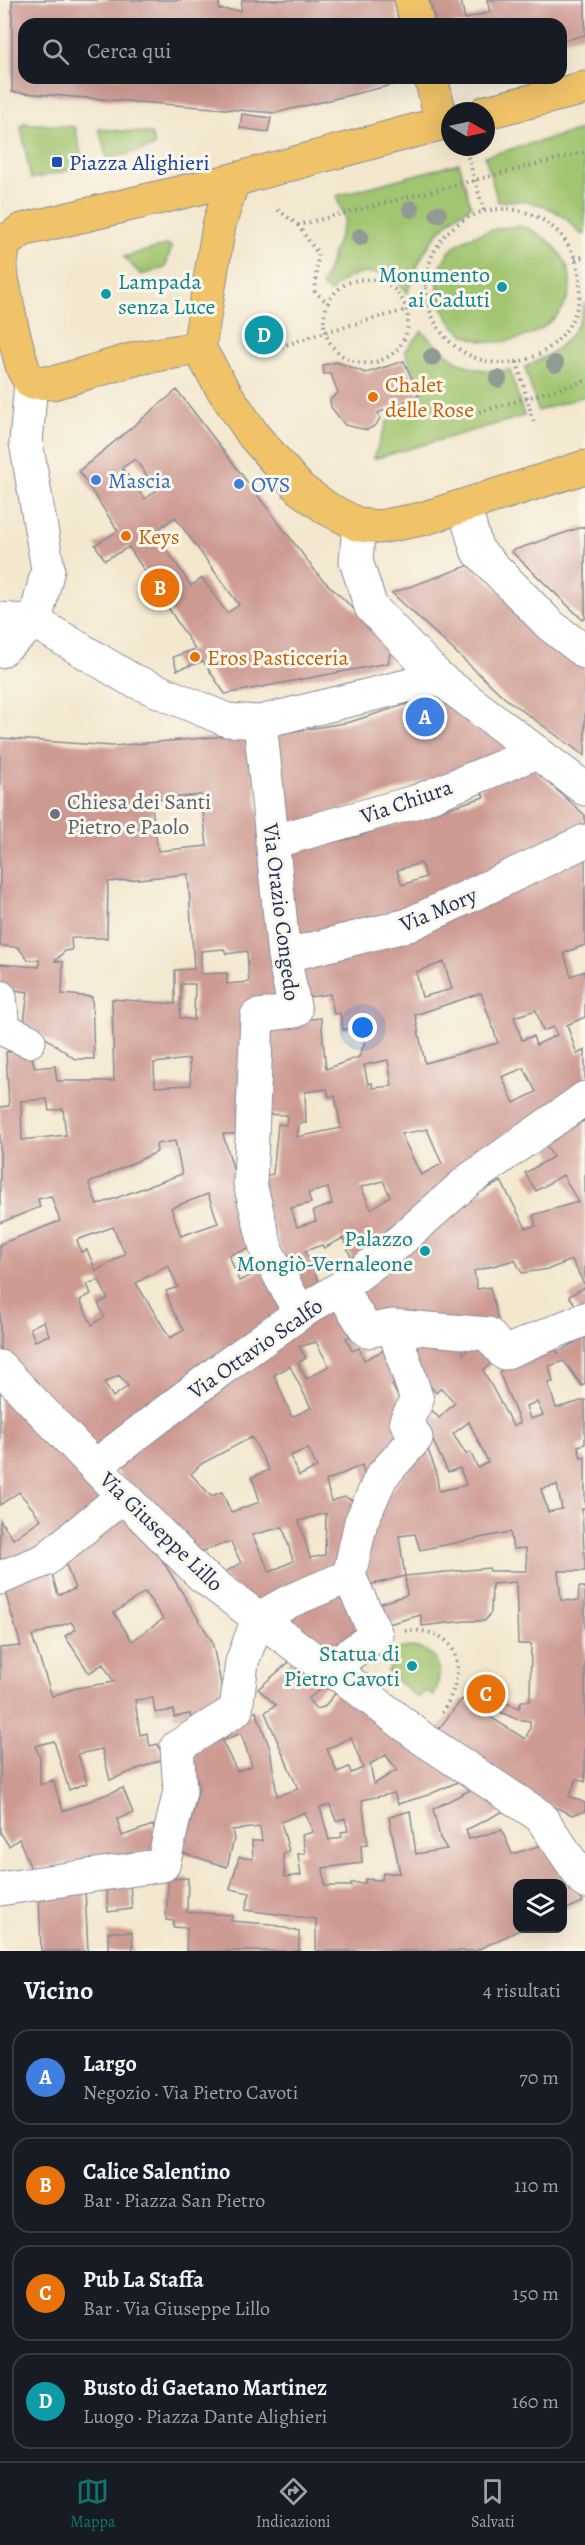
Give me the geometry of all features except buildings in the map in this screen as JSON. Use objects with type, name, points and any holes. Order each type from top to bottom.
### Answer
[{"type":"main road","points":[[411,0],[416,18]]},
{"type":"main road","points":[[433,84],[441,107]]},
{"type":"main road","points":[[495,110],[585,88]]},
{"type":"main road","points":[[199,348],[138,358],[53,383],[31,382],[6,329],[0,268],[2,232],[21,230],[233,180],[441,123]]},
{"type":"main road","points":[[233,180],[219,225],[199,348],[220,385],[254,436],[300,489],[328,509],[359,525],[379,527],[422,519],[585,467]]},
{"type":"street","points":[[0,423],[6,420],[31,382]]},
{"type":"street","points":[[0,651],[35,622],[48,569],[26,443],[31,382]]},
{"type":"street","points":[[464,506],[477,550],[550,625],[585,652]]},
{"type":"street","points":[[359,525],[356,561],[371,607],[438,678],[585,789]]},
{"type":"street","points":[[0,619],[35,622],[130,679],[227,720],[260,722],[438,678]]},
{"type":"street","name":"Via Orazio Congedo","points":[[260,722],[284,956],[295,1011],[257,1016],[250,1184],[267,1252],[300,1313]]},
{"type":"street","name":"Via Chiura","points":[[272,842],[417,801],[537,752]]},
{"type":"street","name":"Via Mory","points":[[284,956],[408,925],[585,841]]},
{"type":"street","points":[[0,997],[3,1029],[29,1041]]},
{"type":"street","name":"Via Ottavio Scalfo","points":[[95,1466],[223,1368],[384,1255],[469,1180],[585,1098]]},
{"type":"street","points":[[340,1288],[367,1331],[393,1326],[488,1334],[504,1353],[585,1319]]},
{"type":"street","points":[[328,1670],[376,1635],[350,1576],[362,1522],[381,1477],[416,1438],[406,1421],[417,1400],[393,1326]]},
{"type":"street","name":"Via Giuseppe Lillo","points":[[0,1366],[201,1575],[328,1670],[344,1678],[423,1739],[540,1816],[575,1844],[585,1882]]},
{"type":"street","points":[[0,1578],[45,1560],[123,1496]]},
{"type":"street","points":[[0,1889],[163,1865],[180,1791],[177,1747],[236,1710],[242,1662],[258,1619],[290,1601],[350,1576]]},
{"type":"path","points":[[298,225],[585,152]]},
{"type":"path","points":[[468,157],[484,211]]},
{"type":"path","points":[[502,208],[521,210],[539,217],[567,242],[575,259],[580,280],[578,303],[570,324],[556,342],[538,355],[517,362],[494,362],[471,356],[452,343],[437,326],[428,304],[426,280],[431,257],[435,250],[444,236],[462,220],[484,211],[502,208]]},
{"type":"path","points":[[278,210],[298,225],[318,254],[315,292],[328,303]]},
{"type":"path","points":[[575,259],[585,256]]},
{"type":"path","points":[[363,279],[377,280],[391,286],[401,296],[407,310],[409,327],[403,343],[392,356],[377,363],[360,364],[344,358],[332,347],[325,332],[324,317],[328,303],[336,291],[349,282],[363,279]]},
{"type":"path","points":[[258,354],[325,332],[428,304]]},
{"type":"path","points":[[517,362],[534,424]]},
{"type":"path","points":[[462,417],[585,381]]},
{"type":"path","points":[[376,1635],[420,1630],[440,1636],[456,1654],[459,1674],[455,1692],[447,1705]]},
{"type":"green space","points":[[23,123],[75,127],[84,167],[31,179],[21,127]]},
{"type":"green space","points":[[99,129],[148,133],[152,135],[155,147],[107,159]]},
{"type":"green space","points":[[585,129],[585,234],[581,234],[563,217],[544,206],[522,201],[498,202],[485,156],[495,156],[495,153]]},
{"type":"green space","points":[[459,163],[471,206],[448,222],[430,243],[417,266],[407,293],[389,278],[369,273],[348,278],[330,293],[322,286],[345,219],[336,196]]},
{"type":"green space","points":[[520,226],[545,238],[563,258],[570,283],[568,296],[562,309],[542,328],[517,339],[489,342],[464,334],[447,317],[442,306],[438,282],[445,259],[458,244],[475,235]]},
{"type":"green space","points":[[167,245],[171,246],[171,249],[165,268],[141,275],[124,257]]},
{"type":"green space","points":[[585,301],[585,396],[538,411],[525,367],[546,356],[564,342],[578,324]]},
{"type":"green space","points":[[422,331],[442,350],[461,363],[482,370],[510,370],[524,416],[373,459],[387,422],[426,401],[405,351]]},
{"type":"green space","points":[[409,1647],[427,1652],[437,1662],[439,1678],[434,1696],[425,1691],[418,1698],[387,1672],[392,1665],[384,1656]]},
{"type":"place","name":"Piazza Alighieri","points":[[57,162]]},
{"type":"place","name":"Monumento ai Caduti","points":[[502,287]]},
{"type":"place","name":"Lampada senza Luce","points":[[106,294]]},
{"type":"place","name":"Busto di Gaetano Martinez","points":[[264,335]]},
{"type":"place","name":"Chalet delle Rose","points":[[373,397]]},
{"type":"place","name":"Mascia","points":[[96,480]]},
{"type":"place","name":"OVS","points":[[239,484]]},
{"type":"place","name":"Keys","points":[[126,536]]},
{"type":"place","name":"Calice Salentino","points":[[160,588]]},
{"type":"place","name":"Eros Pasticceria","points":[[195,657]]},
{"type":"place","name":"Largo","points":[[425,717]]},
{"type":"place","name":"Chiesa dei Santi Pietro e Paolo","points":[[55,814]]},
{"type":"place","name":"Palazzo Mongiò-Vernaleone","points":[[425,1251]]},
{"type":"place","name":"Statua di Pietro Cavoti","points":[[412,1666]]},
{"type":"place","name":"Pub La Staffa","points":[[486,1694]]}]
